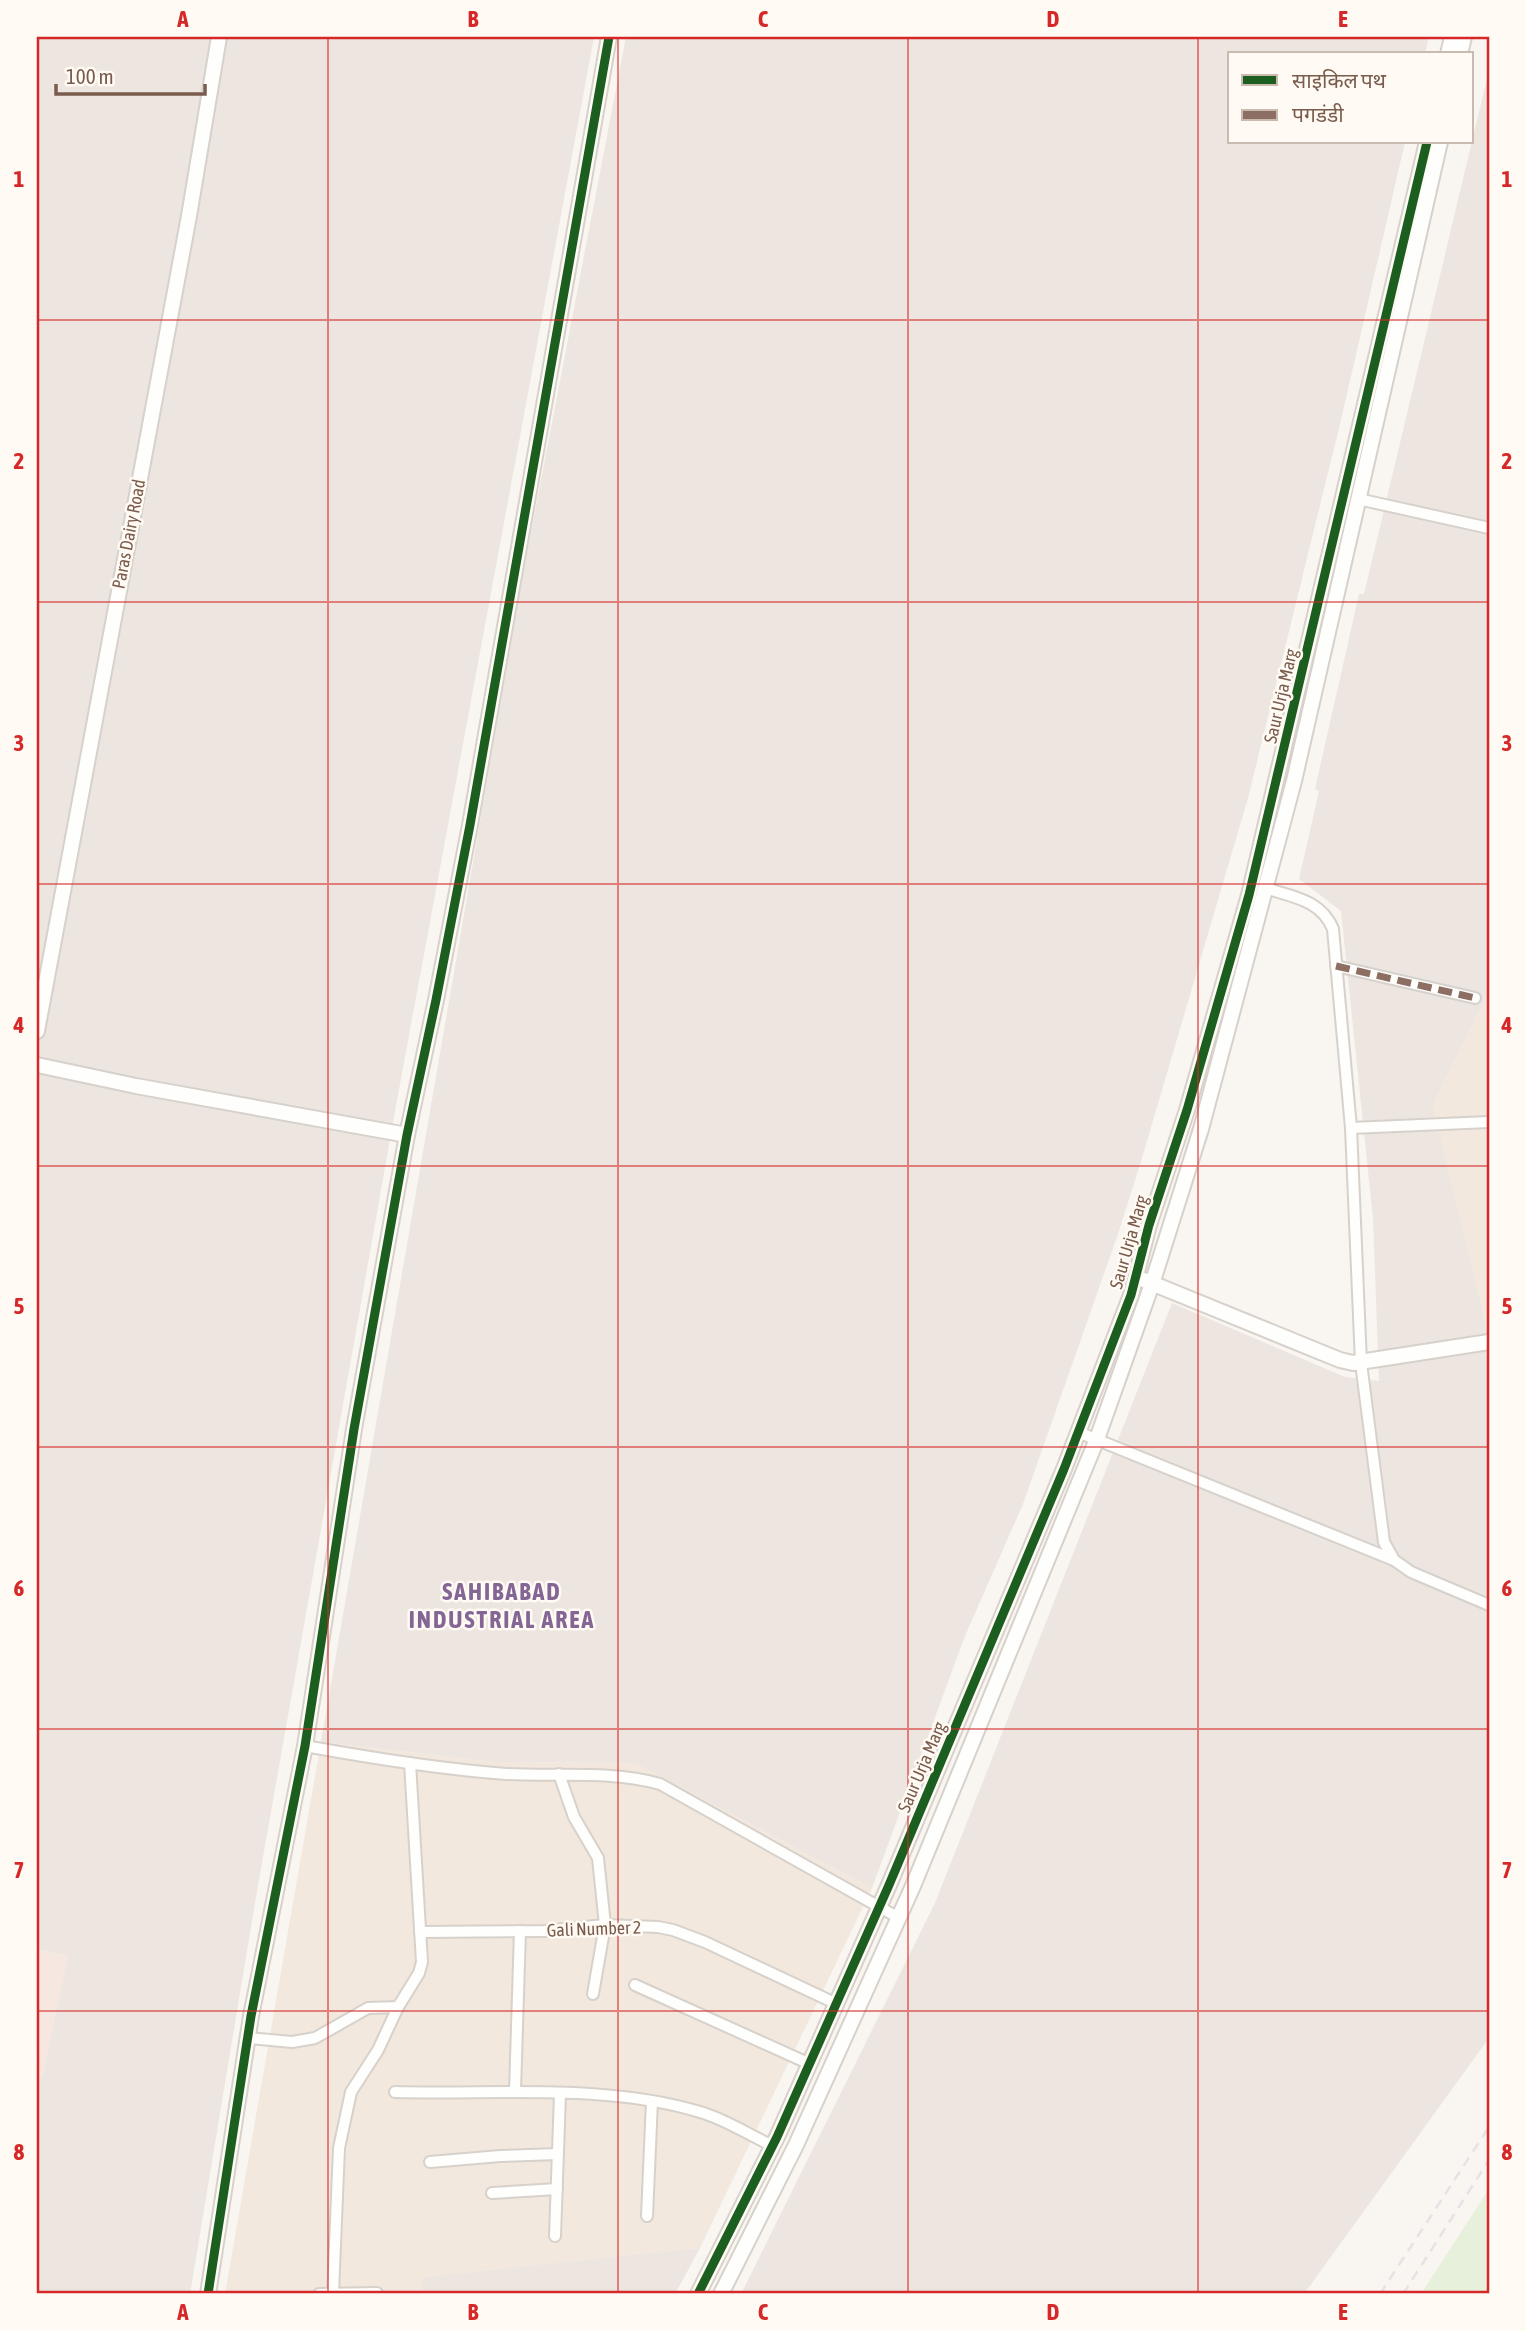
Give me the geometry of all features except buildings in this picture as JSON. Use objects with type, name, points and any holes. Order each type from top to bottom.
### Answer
[{"type":"street","name":"Paras Dairy Road","points":[[37,1031],[189,216],[219,37]]},
{"type":"street","points":[[208,2294],[248,2038],[305,1746],[354,1429],[408,1135],[467,838],[609,37]]},
{"type":"street","name":"Saur Urja Marg","points":[[698,2294],[773,2146],[880,1907],[1078,1432],[1136,1276],[1252,884],[1427,144]]},
{"type":"street","name":"Saur Urja Marg","points":[[721,2294],[796,2146],[898,1918],[1097,1439],[1152,1284],[1201,1129],[1294,782],[1440,144]]},
{"type":"street","points":[[1358,499],[1489,528]]},
{"type":"street","points":[[1265,888],[1320,909],[1333,929],[1351,1128],[1361,1363],[1384,1542],[1394,1560]]},
{"type":"street","points":[[1336,966],[1475,998]]},
{"type":"street","points":[[37,1065],[136,1086],[408,1135]]},
{"type":"street","points":[[1351,1128],[1489,1122]]},
{"type":"street","points":[[1136,1276],[1340,1360],[1361,1363],[1489,1342]]},
{"type":"street","points":[[1078,1432],[1394,1560],[1411,1572],[1489,1605]]},
{"type":"street","points":[[305,1746],[506,1774],[631,1778],[660,1784],[898,1918]]},
{"type":"street","points":[[333,2293],[339,2148],[351,2092],[378,2050],[398,2007],[419,1973],[422,1962],[410,1762]]},
{"type":"street","points":[[559,1774],[575,1817],[598,1858],[605,1925],[593,1994]]},
{"type":"street","name":"Gali Number 2","points":[[419,1932],[520,1931],[605,1925],[673,1930],[705,1942],[837,2004]]},
{"type":"street","points":[[515,2091],[520,1931]]},
{"type":"street","points":[[635,1984],[810,2064]]},
{"type":"street","points":[[248,2038],[292,2042],[304,2040],[331,2029],[368,2008],[398,2007]]},
{"type":"street","points":[[395,2092],[515,2091],[652,2101],[702,2112],[773,2146]]},
{"type":"street","points":[[555,2236],[559,2094]]},
{"type":"street","points":[[647,2216],[652,2101]]},
{"type":"street","points":[[430,2162],[500,2155],[558,2154]]},
{"type":"street","points":[[492,2193],[556,2189]]},
{"type":"street","points":[[715,2259],[735,2268]]},
{"type":"street","points":[[319,2294],[377,2293]]},
{"type":"shaded area","points":[[37,37],[594,37],[395,1111],[257,1891],[190,2294],[37,2294],[37,2079],[42,2079],[68,1956],[37,1949]]},
{"type":"shaded area","points":[[626,37],[1429,37],[1425,52],[1228,52],[1228,144],[1405,144],[1340,424],[1248,798],[1142,1158],[1023,1504],[965,1636],[872,1888],[635,1763],[495,1762],[321,1742],[522,579]]},
{"type":"shaded area","points":[[1489,70],[1489,991],[1433,1105],[1489,1338],[1489,2038],[1304,2294],[741,2294],[935,1903],[1172,1303],[1345,1377],[1379,1381],[1373,1219],[1341,911],[1299,879],[1319,791],[1315,789],[1359,594],[1364,594],[1471,144],[1474,144],[1474,133]]},
{"type":"shaded area","points":[[1489,991],[1489,1338],[1433,1105]]},
{"type":"shaded area","points":[[321,1742],[495,1762],[635,1763],[872,1888],[700,2248],[424,2277],[421,2294],[225,2294]]},
{"type":"shaded area","points":[[37,1949],[68,1956],[42,2080],[37,2079]]},
{"type":"shaded area","points":[[700,2248],[675,2294],[421,2294],[423,2277]]},
{"type":"green space","points":[[1489,2189],[1489,2294],[1421,2294]]},
{"type":"railway","points":[[1380,2294],[1489,2127]]},
{"type":"railway","points":[[1403,2294],[1489,2160]]},
{"type":"marked path","points":[[1336,966],[1475,998]]},
{"type":"cycle path","points":[[208,2294],[251,2016],[305,1746],[354,1429],[407,1135],[470,825],[609,37]]},
{"type":"cycle path","points":[[698,2294],[777,2137],[889,1885],[1064,1469],[1131,1295],[1149,1225],[1187,1110],[1249,895],[1427,144]]},
{"type":"district","name":"SAHIBABAD INDUSTRIAL AREA","points":[[502,1606]]}]
